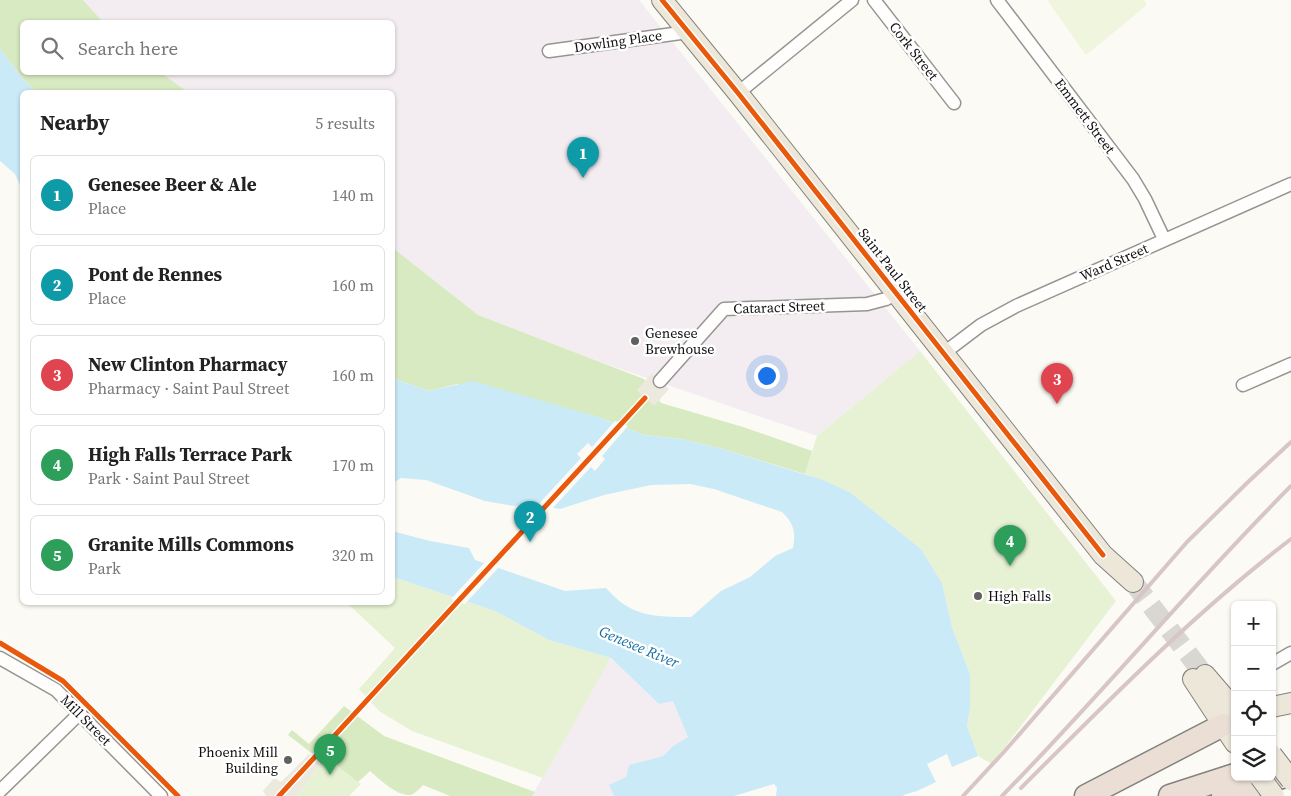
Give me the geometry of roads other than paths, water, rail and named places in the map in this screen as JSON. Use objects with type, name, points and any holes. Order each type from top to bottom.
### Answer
[{"type":"highway","points":[[1086,796],[1231,724]]},
{"type":"highway","points":[[1276,762],[1291,757]]},
{"type":"highway","points":[[1223,796],[1291,774]]},
{"type":"highway","points":[[1170,796],[1231,776]]},
{"type":"main road","name":"Saint Paul Street","points":[[662,0],[738,93],[1128,587]]},
{"type":"main road","points":[[1198,676],[1231,723]]},
{"type":"main road","points":[[1276,706],[1291,703]]},
{"type":"main road","points":[[1276,760],[1291,780]]},
{"type":"main road","points":[[1263,781],[1274,796]]},
{"type":"street","points":[[738,93],[852,0]]},
{"type":"street","name":"Cork Street","points":[[874,0],[954,103]]},
{"type":"street","name":"Emmett Street","points":[[996,0],[1133,179],[1148,204],[1164,239]]},
{"type":"street","name":"Dowling Place","points":[[549,51],[688,32]]},
{"type":"street","name":"Ward Street","points":[[944,353],[971,332],[1003,312],[1291,184]]},
{"type":"street","name":"Cataract Street","points":[[660,381],[724,309],[867,304],[886,299],[896,293]]},
{"type":"street","points":[[1243,385],[1291,364]]},
{"type":"street","points":[[1276,661],[1291,652]]},
{"type":"street","name":"Mill Street","points":[[0,658],[51,686],[161,796]]},
{"type":"street","points":[[0,791],[79,714]]},
{"type":"water","points":[[0,49],[34,90],[20,90],[20,185],[15,174],[0,161]]},
{"type":"water","name":"Genesee River","points":[[395,378],[397,380],[429,391],[473,381],[598,417],[644,435],[681,439],[719,448],[823,480],[851,493],[921,549],[942,583],[952,627],[970,674],[970,709],[967,726],[978,756],[952,767],[947,754],[927,764],[936,782],[904,796],[776,796],[777,788],[774,784],[734,796],[614,796],[609,785],[626,777],[629,765],[663,756],[673,746],[688,737],[673,701],[659,704],[611,658],[549,640],[495,611],[395,578],[395,532],[430,541],[469,548],[475,560],[565,591],[606,588],[615,598],[634,610],[666,617],[691,617],[721,591],[750,577],[775,556],[793,548],[794,533],[792,524],[782,512],[714,489],[690,484],[651,485],[604,495],[560,509],[529,504],[514,506],[485,501],[426,480],[401,478],[395,482]]},
{"type":"tunnel","points":[[1133,582],[1202,672]]},
{"type":"railway","points":[[963,796],[1003,753],[1187,542],[1291,442]]},
{"type":"railway","points":[[1002,796],[1218,562],[1291,486]]},
{"type":"railway","points":[[1021,788],[1185,628],[1291,539]]},
{"type":"place","name":"Genesee Beer & Ale","points":[[583,178]]},
{"type":"place","name":"Genesee Brewhouse","points":[[635,341]]},
{"type":"place","name":"New Clinton Pharmacy","points":[[1057,404]]},
{"type":"place","name":"Pont de Rennes","points":[[530,542]]},
{"type":"place","name":"High Falls Terrace Park","points":[[1010,566]]},
{"type":"place","name":"High Falls","points":[[978,596]]},
{"type":"place","name":"Phoenix Mill Building","points":[[288,760]]},
{"type":"place","name":"Granite Mills Commons","points":[[330,775]]}]
